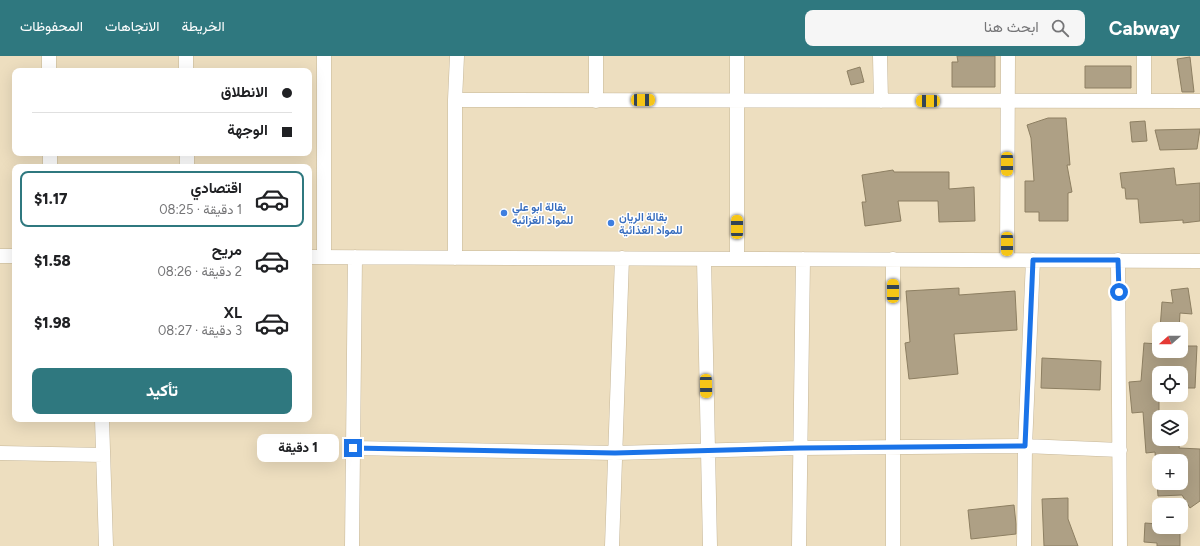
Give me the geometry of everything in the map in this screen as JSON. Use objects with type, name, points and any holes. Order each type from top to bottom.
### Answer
[{"type":"street","points":[[49,56],[49,68]]},
{"type":"street","points":[[186,56],[186,68]]},
{"type":"street","points":[[324,56],[324,257]]},
{"type":"street","points":[[455,258],[455,100],[457,56]]},
{"type":"street","points":[[596,56],[596,100]]},
{"type":"street","points":[[737,56],[737,259]]},
{"type":"street","points":[[880,56],[881,101]]},
{"type":"street","points":[[1007,260],[1008,56]]},
{"type":"street","points":[[1144,56],[1144,101]]},
{"type":"street","points":[[455,100],[1200,101]]},
{"type":"street","points":[[0,256],[12,256]]},
{"type":"street","points":[[312,257],[1200,261]]},
{"type":"street","points":[[352,546],[355,257]]},
{"type":"street","points":[[612,546],[622,258]]},
{"type":"street","points":[[704,259],[710,546]]},
{"type":"street","points":[[799,546],[803,259]]},
{"type":"street","points":[[893,259],[893,546]]},
{"type":"street","points":[[1024,546],[1025,446],[1033,260]]},
{"type":"street","points":[[1118,260],[1120,546]]},
{"type":"street","points":[[102,422],[106,546]]},
{"type":"street","points":[[353,448],[615,453],[800,448],[1025,446],[1120,450]]},
{"type":"street","points":[[0,453],[103,455]]},
{"type":"building","points":[[957,56],[995,56],[995,87],[952,87],[952,62],[958,62]]},
{"type":"building","points":[[1190,57],[1194,92],[1182,92],[1177,59]]},
{"type":"building","points":[[1085,66],[1131,66],[1131,88],[1085,88]]},
{"type":"building","points":[[860,67],[864,82],[851,85],[847,71]]},
{"type":"building","points":[[1048,118],[1066,118],[1070,165],[1067,165],[1072,192],[1068,193],[1068,221],[1039,221],[1039,212],[1025,212],[1025,181],[1034,181],[1031,138],[1027,125]]},
{"type":"building","points":[[1145,121],[1147,141],[1132,142],[1130,122]]},
{"type":"building","points":[[1200,129],[1197,149],[1160,150],[1155,130]]},
{"type":"building","points":[[1174,168],[1176,185],[1200,183],[1200,221],[1183,223],[1183,220],[1140,223],[1138,199],[1126,199],[1125,188],[1122,188],[1120,173]]},
{"type":"building","points":[[893,170],[894,172],[949,172],[949,189],[974,187],[975,221],[939,222],[938,201],[898,201],[901,221],[865,226],[862,202],[866,202],[862,175]]},
{"type":"building","points":[[959,288],[959,295],[1015,291],[1017,330],[954,334],[958,374],[909,379],[905,343],[910,342],[906,291]]},
{"type":"building","points":[[1188,288],[1192,314],[1180,313],[1179,322],[1161,322],[1162,302],[1173,303],[1171,290]]},
{"type":"building","points":[[1144,343],[1152,344],[1152,358],[1188,358],[1188,346],[1197,346],[1195,388],[1188,388],[1188,366],[1152,366],[1152,402],[1159,402],[1159,410],[1152,410],[1152,446],[1179,446],[1179,448],[1200,449],[1200,501],[1190,508],[1188,505],[1188,498],[1184,498],[1182,495],[1158,496],[1158,490],[1188,490],[1188,454],[1155,454],[1155,452],[1146,453],[1143,412],[1132,413],[1129,382],[1141,381]]},
{"type":"building","points":[[1042,358],[1101,361],[1100,390],[1041,388]]},
{"type":"building","points":[[1068,498],[1068,519],[1078,546],[1044,546],[1042,499]]},
{"type":"building","points":[[1014,505],[1016,534],[971,539],[968,510]]},
{"type":"building","points":[[1145,523],[1152,524],[1152,534],[1180,534],[1180,546],[1157,546],[1157,543],[1144,542]]},
{"type":"place","name":"بقالة ابو علي للمواد الغزائيه","points":[[504,213]]},
{"type":"place","name":"بقالة الريان للمواد الغذائية","points":[[611,223]]},
{"type":"route","points":[[353,448],[615,453],[800,448],[1025,446],[1033,260],[1118,260],[1119,292]]}]
